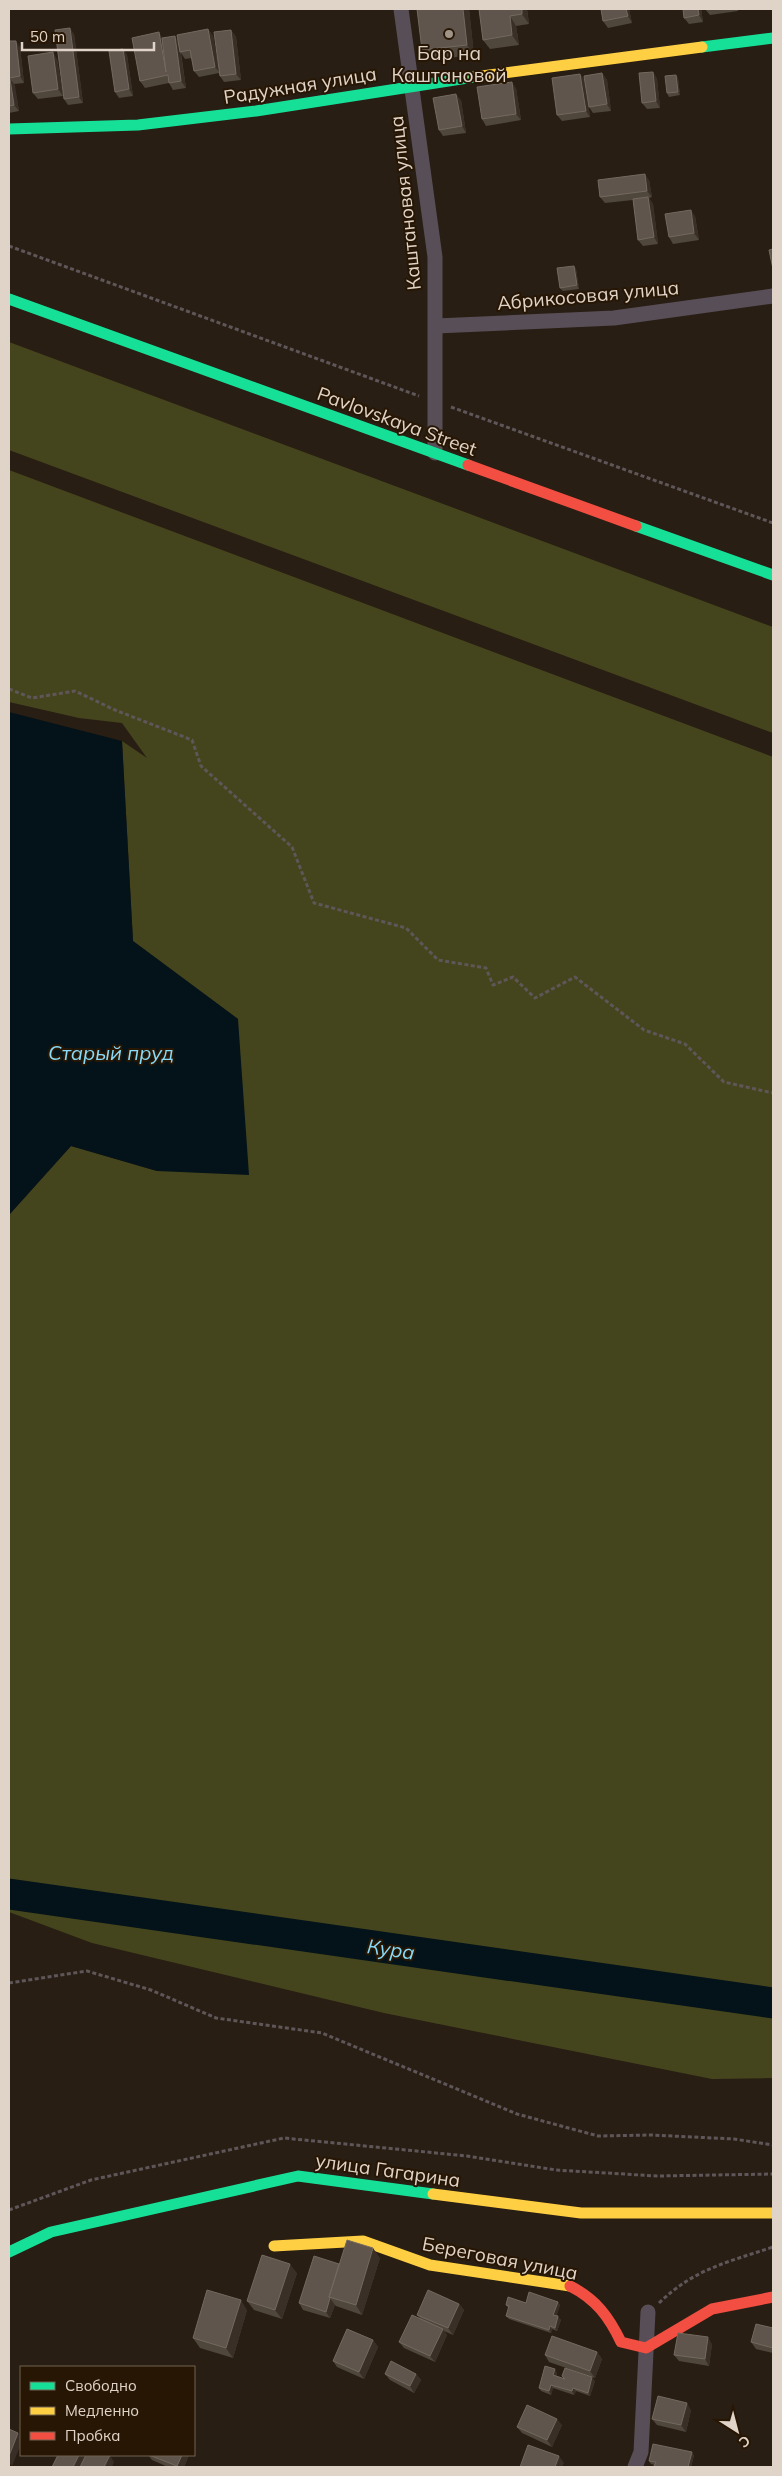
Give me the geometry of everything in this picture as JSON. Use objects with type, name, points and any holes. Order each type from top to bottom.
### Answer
[{"type":"street","name":"Каштановая улица","points":[[401,9],[434,257],[437,402],[435,454]]},
{"type":"street","name":"Радужная улица","points":[[9,129],[138,125],[256,111],[411,85],[773,38]]},
{"type":"street","name":"Абрикосовая улица","points":[[436,326],[614,318],[773,296]]},
{"type":"street","name":"Pavlovskaya Street","points":[[9,300],[773,575]]},
{"type":"street","name":"улица Гагарина","points":[[9,2252],[51,2232],[298,2176],[581,2213],[773,2213]]},
{"type":"street","name":"Береговая улица","points":[[274,2246],[364,2242],[430,2265],[569,2286],[589,2295],[611,2318],[621,2342],[646,2348]]},
{"type":"street","points":[[646,2348],[712,2309],[773,2297]]},
{"type":"street","points":[[635,2467],[640,2452],[648,2312]]},
{"type":"path","points":[[9,246],[773,523]]},
{"type":"path","points":[[9,689],[32,698],[75,690],[115,710],[192,740],[201,766],[292,847],[314,903],[406,928],[438,960],[486,968],[493,985],[512,977],[535,998],[575,977],[644,1030],[685,1044],[724,1082],[773,1093]]},
{"type":"path","points":[[9,1983],[87,1971],[151,1990],[216,2018],[322,2033],[517,2114],[598,2136],[651,2135],[734,2140],[773,2145]]},
{"type":"path","points":[[9,2210],[91,2180],[284,2138],[440,2153],[565,2171],[657,2176],[773,2174]]},
{"type":"path","points":[[648,2312],[676,2286],[718,2263],[773,2247]]},
{"type":"shaded area","points":[[9,342],[773,627],[773,733],[9,450]]},
{"type":"shaded area","points":[[9,470],[773,757],[773,2078],[712,2079],[384,2013],[92,1943],[9,1912],[9,1215],[71,1146],[157,1171],[238,1019],[133,941],[122,741],[147,758],[122,723],[79,718],[9,702]]},
{"type":"water","name":"Старый пруд","points":[[9,712],[122,741],[133,941],[238,1019],[249,1175],[157,1171],[71,1146],[9,1215]]},
{"type":"building","name":"Бар на Каштановой","points":[[417,9],[463,9],[467,45],[422,50]]},
{"type":"building","points":[[479,9],[522,9],[522,14],[510,16],[512,35],[483,40]]},
{"type":"building","points":[[601,9],[626,9],[628,16],[603,21]]},
{"type":"building","points":[[683,9],[698,9],[699,15],[684,18]]},
{"type":"building","points":[[70,28],[79,97],[64,99],[55,30]]},
{"type":"building","points":[[208,29],[215,67],[194,71],[190,50],[180,52],[177,35]]},
{"type":"building","points":[[231,30],[236,74],[220,76],[214,32]]},
{"type":"building","points":[[159,32],[166,72],[162,38],[175,36],[181,81],[169,83],[168,75],[140,81],[132,38]]},
{"type":"building","points":[[9,41],[16,41],[20,76],[9,78]]},
{"type":"building","points":[[123,49],[129,89],[115,92],[109,51]]},
{"type":"building","points":[[53,52],[58,89],[33,93],[28,56]]},
{"type":"building","points":[[653,72],[656,101],[642,103],[639,73]]},
{"type":"building","points":[[602,73],[607,104],[589,107],[584,76]]},
{"type":"building","points":[[580,74],[586,111],[557,115],[552,78]]},
{"type":"building","points":[[676,75],[678,92],[667,93],[665,76]]},
{"type":"building","points":[[9,79],[14,105],[9,106]]},
{"type":"building","points":[[512,82],[516,114],[482,119],[477,87]]},
{"type":"building","points":[[456,94],[462,126],[439,130],[433,98]]},
{"type":"building","points":[[645,174],[647,191],[600,197],[598,180]]},
{"type":"building","points":[[648,197],[654,237],[638,240],[633,199]]},
{"type":"building","points":[[691,210],[694,233],[669,237],[665,214]]},
{"type":"building","points":[[773,249],[773,269],[769,250]]},
{"type":"building","points":[[574,266],[577,285],[560,288],[557,268]]},
{"type":"building","points":[[347,2240],[373,2248],[356,2305],[329,2297]]},
{"type":"building","points":[[262,2255],[290,2264],[275,2310],[247,2301]]},
{"type":"building","points":[[314,2256],[339,2264],[326,2312],[299,2303]]},
{"type":"building","points":[[207,2290],[241,2300],[226,2348],[193,2338]]},
{"type":"building","points":[[428,2290],[459,2304],[448,2328],[417,2315]]},
{"type":"building","points":[[529,2292],[558,2302],[553,2315],[558,2316],[555,2328],[550,2326],[549,2330],[506,2316],[509,2306],[506,2305],[508,2297],[526,2303]]},
{"type":"building","points":[[412,2315],[443,2329],[430,2356],[399,2342]]},
{"type":"building","points":[[756,2324],[773,2328],[773,2348],[751,2342]]},
{"type":"building","points":[[347,2329],[373,2340],[359,2372],[333,2361]]},
{"type":"building","points":[[678,2333],[708,2337],[705,2359],[674,2355]]},
{"type":"building","points":[[552,2336],[597,2352],[590,2371],[545,2355]]},
{"type":"building","points":[[391,2361],[416,2374],[410,2386],[385,2374]]},
{"type":"building","points":[[545,2366],[555,2369],[553,2375],[565,2379],[562,2376],[565,2368],[592,2377],[588,2393],[573,2388],[572,2391],[551,2385],[549,2391],[539,2388]]},
{"type":"building","points":[[658,2396],[687,2403],[681,2425],[652,2419]]},
{"type":"building","points":[[527,2405],[557,2419],[547,2440],[517,2427]]},
{"type":"building","points":[[9,2429],[18,2433],[9,2456]]},
{"type":"building","points":[[653,2444],[692,2452],[688,2467],[654,2466],[656,2462],[649,2461]]},
{"type":"building","points":[[528,2445],[559,2456],[555,2467],[520,2467]]},
{"type":"building","points":[[58,2456],[78,2456],[73,2467],[52,2467]]},
{"type":"building","points":[[86,2456],[110,2456],[104,2467],[80,2467]]},
{"type":"building","points":[[152,2456],[182,2456],[177,2466]]},
{"type":"waterway","name":"Кура","points":[[9,1894],[773,2003]]},
{"type":"traffic: fast","points":[[702,47],[773,38]]},
{"type":"traffic: fast","points":[[9,129],[138,125],[256,111],[474,77]]},
{"type":"traffic: fast","points":[[9,299],[468,465]]},
{"type":"traffic: fast","points":[[636,526],[773,575]]},
{"type":"traffic: fast","points":[[9,2252],[51,2232],[298,2176],[433,2194]]},
{"type":"traffic: slow","points":[[474,77],[702,47]]},
{"type":"traffic: slow","points":[[433,2194],[581,2213],[773,2213]]},
{"type":"traffic: slow","points":[[274,2246],[363,2241],[430,2265],[570,2286]]},
{"type":"traffic: jam","points":[[468,465],[636,526]]},
{"type":"traffic: jam","points":[[570,2286],[587,2297],[601,2310],[621,2342],[646,2348],[712,2309],[773,2297]]},
{"type":"place","name":"Бар на Каштановой","points":[[449,34]]}]
